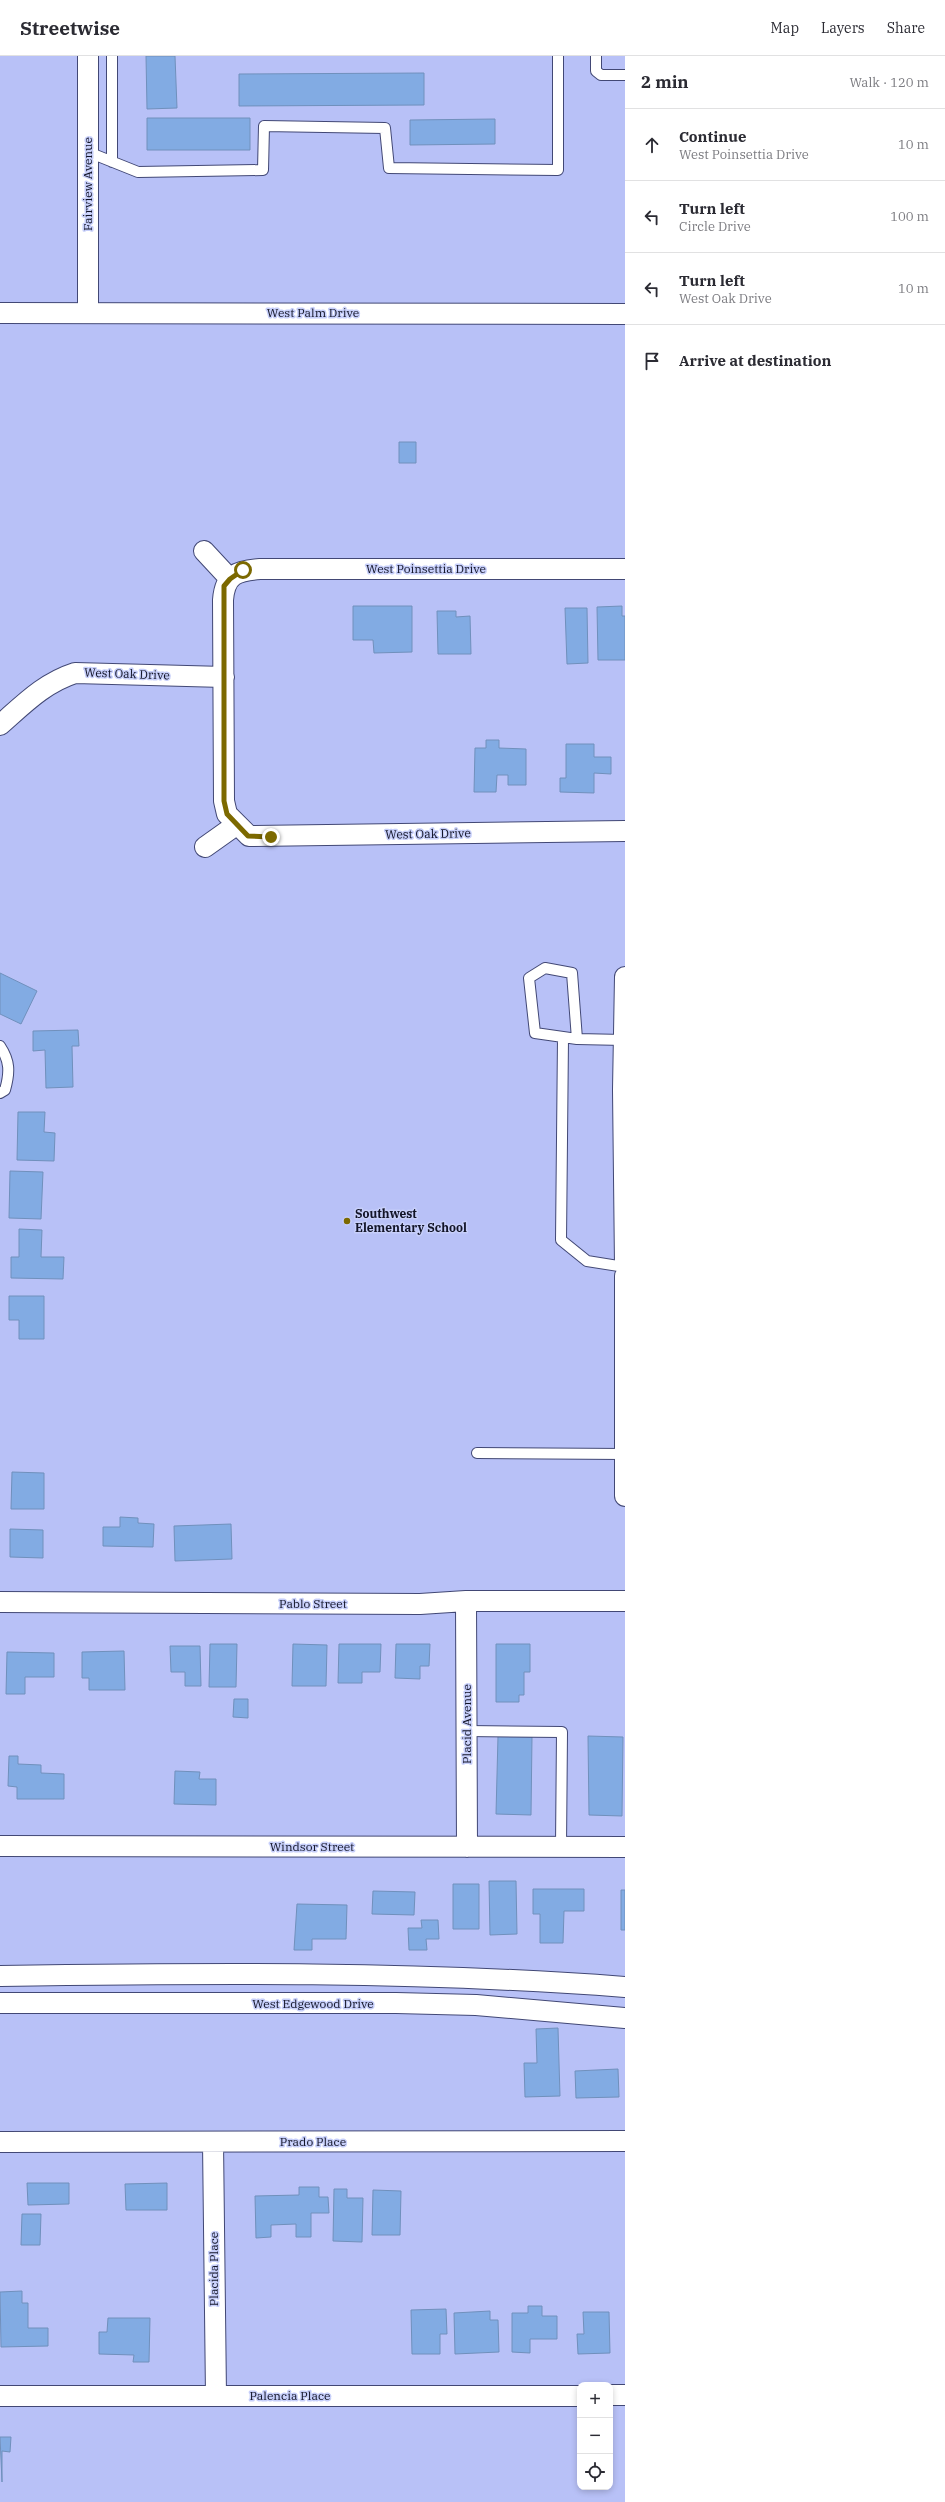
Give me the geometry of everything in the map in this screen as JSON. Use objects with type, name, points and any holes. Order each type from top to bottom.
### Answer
[{"type":"street","name":"Fairview Avenue","points":[[88,56],[88,313]]},
{"type":"street","name":"West Palm Drive","points":[[0,313],[625,314]]},
{"type":"street","points":[[204,551],[230,579],[224,586],[223,600],[224,801],[227,814],[236,825],[205,847]]},
{"type":"street","name":"West Poinsettia Drive","points":[[230,579],[243,570],[260,569],[625,569]]},
{"type":"street","name":"West Oak Drive","points":[[0,725],[42,688],[58,678],[76,673],[224,678]]},
{"type":"street","name":"West Oak Drive","points":[[236,825],[248,836],[271,837],[625,831]]},
{"type":"street","points":[[625,978],[625,1266]]},
{"type":"street","points":[[625,1276],[625,1496]]},
{"type":"street","name":"Pablo Street","points":[[0,1602],[420,1604],[466,1601],[625,1601]]},
{"type":"street","name":"Placid Avenue","points":[[466,1601],[467,1846]]},
{"type":"street","name":"Windsor Street","points":[[0,1846],[625,1847]]},
{"type":"street","points":[[0,1976],[131,1974],[345,1976],[529,1980],[625,1987]]},
{"type":"street","name":"West Edgewood Drive","points":[[0,2003],[396,2003],[476,2005],[625,2018]]},
{"type":"street","name":"Prado Place","points":[[0,2142],[625,2141]]},
{"type":"street","name":"Placida Place","points":[[213,2142],[216,2396]]},
{"type":"street","points":[[613,2395],[625,2395]]},
{"type":"street","name":"Palencia Place","points":[[0,2396],[577,2396]]},
{"type":"lane","points":[[112,56],[112,162]]},
{"type":"lane","points":[[88,152],[138,172],[263,170],[264,126],[385,128],[389,168],[558,170],[558,56]]},
{"type":"lane","points":[[596,56],[596,70],[601,75],[625,75]]},
{"type":"lane","points":[[577,1040],[572,973],[545,968],[529,978],[535,1033],[577,1040],[624,1040]]},
{"type":"lane","points":[[563,1038],[561,1240],[587,1261],[625,1266]]},
{"type":"lane","points":[[0,1046],[7,1057],[10,1073],[5,1090],[0,1093]]},
{"type":"lane","points":[[477,1453],[625,1454]]},
{"type":"lane","points":[[467,1731],[562,1732],[561,1847]]},
{"type":"building","points":[[146,56],[175,56],[177,108],[147,109]]},
{"type":"building","points":[[424,73],[424,105],[239,106],[239,74]]},
{"type":"building","points":[[147,118],[250,118],[250,150],[147,150]]},
{"type":"building","points":[[495,119],[495,144],[410,145],[410,120]]},
{"type":"building","points":[[399,442],[416,442],[416,463],[399,463]]},
{"type":"building","points":[[353,606],[412,606],[412,652],[374,653],[373,640],[353,640]]},
{"type":"building","points":[[622,606],[622,616],[625,616],[625,660],[598,660],[597,607]]},
{"type":"building","points":[[565,608],[587,608],[588,663],[567,664]]},
{"type":"building","points":[[437,611],[456,611],[456,617],[470,616],[471,654],[438,654]]},
{"type":"building","points":[[486,740],[499,740],[499,748],[526,749],[526,785],[508,785],[508,775],[497,775],[496,792],[474,792],[475,748],[486,748]]},
{"type":"building","points":[[566,744],[594,744],[594,757],[611,757],[611,774],[594,773],[594,793],[560,792],[560,778],[566,778]]},
{"type":"building","points":[[0,973],[37,991],[21,1024],[0,1014]]},
{"type":"building","points":[[78,1030],[79,1046],[72,1046],[73,1087],[46,1088],[45,1050],[33,1051],[33,1031]]},
{"type":"building","points":[[18,1112],[45,1112],[44,1132],[55,1133],[54,1161],[17,1160]]},
{"type":"building","points":[[10,1171],[43,1172],[41,1219],[9,1218]]},
{"type":"building","points":[[19,1229],[42,1230],[41,1257],[64,1257],[63,1279],[11,1278],[11,1257],[19,1257]]},
{"type":"building","points":[[9,1296],[44,1296],[44,1339],[19,1339],[19,1320],[9,1320]]},
{"type":"building","points":[[12,1472],[44,1473],[44,1509],[11,1509]]},
{"type":"building","points":[[120,1517],[138,1518],[138,1523],[154,1524],[153,1547],[103,1546],[103,1527],[120,1527]]},
{"type":"building","points":[[231,1524],[232,1559],[175,1561],[174,1526]]},
{"type":"building","points":[[10,1529],[43,1530],[43,1558],[10,1557]]},
{"type":"building","points":[[210,1644],[237,1644],[236,1687],[209,1687]]},
{"type":"building","points":[[293,1644],[327,1645],[326,1686],[292,1686]]},
{"type":"building","points":[[339,1644],[381,1644],[380,1672],[362,1672],[362,1683],[338,1683]]},
{"type":"building","points":[[396,1644],[430,1644],[429,1666],[420,1666],[420,1679],[395,1678]]},
{"type":"building","points":[[496,1644],[530,1644],[530,1672],[524,1672],[524,1695],[519,1695],[519,1702],[496,1702]]},
{"type":"building","points":[[170,1646],[200,1646],[201,1686],[185,1686],[185,1672],[171,1672]]},
{"type":"building","points":[[124,1651],[125,1690],[89,1690],[89,1678],[82,1678],[82,1652]]},
{"type":"building","points":[[7,1652],[54,1653],[54,1677],[25,1677],[25,1694],[6,1694]]},
{"type":"building","points":[[234,1699],[248,1699],[248,1718],[233,1717]]},
{"type":"building","points":[[498,1736],[532,1737],[531,1815],[496,1814]]},
{"type":"building","points":[[588,1736],[623,1737],[622,1816],[589,1815]]},
{"type":"building","points":[[9,1756],[18,1756],[18,1764],[41,1765],[41,1773],[64,1774],[64,1799],[17,1799],[17,1787],[8,1786]]},
{"type":"building","points":[[175,1771],[200,1772],[199,1779],[216,1779],[216,1805],[174,1804]]},
{"type":"building","points":[[489,1881],[516,1881],[517,1934],[490,1935]]},
{"type":"building","points":[[453,1884],[479,1884],[479,1929],[453,1929]]},
{"type":"building","points":[[533,1889],[584,1889],[584,1911],[564,1911],[563,1943],[540,1943],[540,1914],[533,1914]]},
{"type":"building","points":[[621,1890],[625,1890],[625,1930],[621,1930]]},
{"type":"building","points":[[373,1891],[415,1892],[414,1915],[372,1914]]},
{"type":"building","points":[[297,1904],[347,1905],[346,1939],[312,1939],[312,1950],[294,1950]]},
{"type":"building","points":[[421,1920],[438,1920],[439,1939],[426,1939],[427,1950],[409,1950],[408,1928],[422,1928]]},
{"type":"building","points":[[558,2028],[560,2096],[525,2097],[524,2063],[537,2063],[536,2029]]},
{"type":"building","points":[[618,2069],[619,2097],[576,2098],[575,2071]]},
{"type":"building","points":[[27,2183],[69,2183],[69,2204],[28,2205]]},
{"type":"building","points":[[167,2183],[167,2210],[126,2210],[125,2184]]},
{"type":"building","points":[[299,2187],[319,2187],[319,2197],[328,2197],[329,2213],[311,2213],[311,2237],[296,2237],[296,2224],[271,2225],[271,2237],[256,2238],[255,2196],[299,2195]]},
{"type":"building","points":[[334,2189],[347,2189],[347,2198],[363,2198],[362,2242],[333,2241]]},
{"type":"building","points":[[373,2190],[401,2191],[400,2235],[372,2235]]},
{"type":"building","points":[[22,2214],[41,2214],[40,2245],[21,2245]]},
{"type":"building","points":[[22,2291],[22,2303],[28,2303],[28,2328],[48,2328],[48,2346],[1,2347],[0,2292]]},
{"type":"building","points":[[528,2306],[542,2306],[542,2316],[557,2316],[557,2339],[530,2339],[530,2353],[512,2352],[512,2313],[528,2313]]},
{"type":"building","points":[[446,2309],[447,2334],[440,2334],[440,2354],[412,2354],[411,2310]]},
{"type":"building","points":[[490,2311],[490,2320],[498,2320],[499,2352],[455,2354],[454,2313]]},
{"type":"building","points":[[583,2312],[609,2312],[610,2353],[578,2354],[577,2334],[584,2334]]},
{"type":"building","points":[[108,2318],[150,2318],[149,2362],[133,2362],[134,2355],[99,2354],[99,2332],[107,2332]]},
{"type":"building","points":[[0,2437],[11,2437],[10,2452],[2,2451],[2,2482]]},
{"type":"place","name":"Southwest Elementary School","points":[[347,1221]]},
{"type":"route","points":[[243,570],[238,572],[224,586],[224,801],[227,814],[248,836],[271,837]]}]
